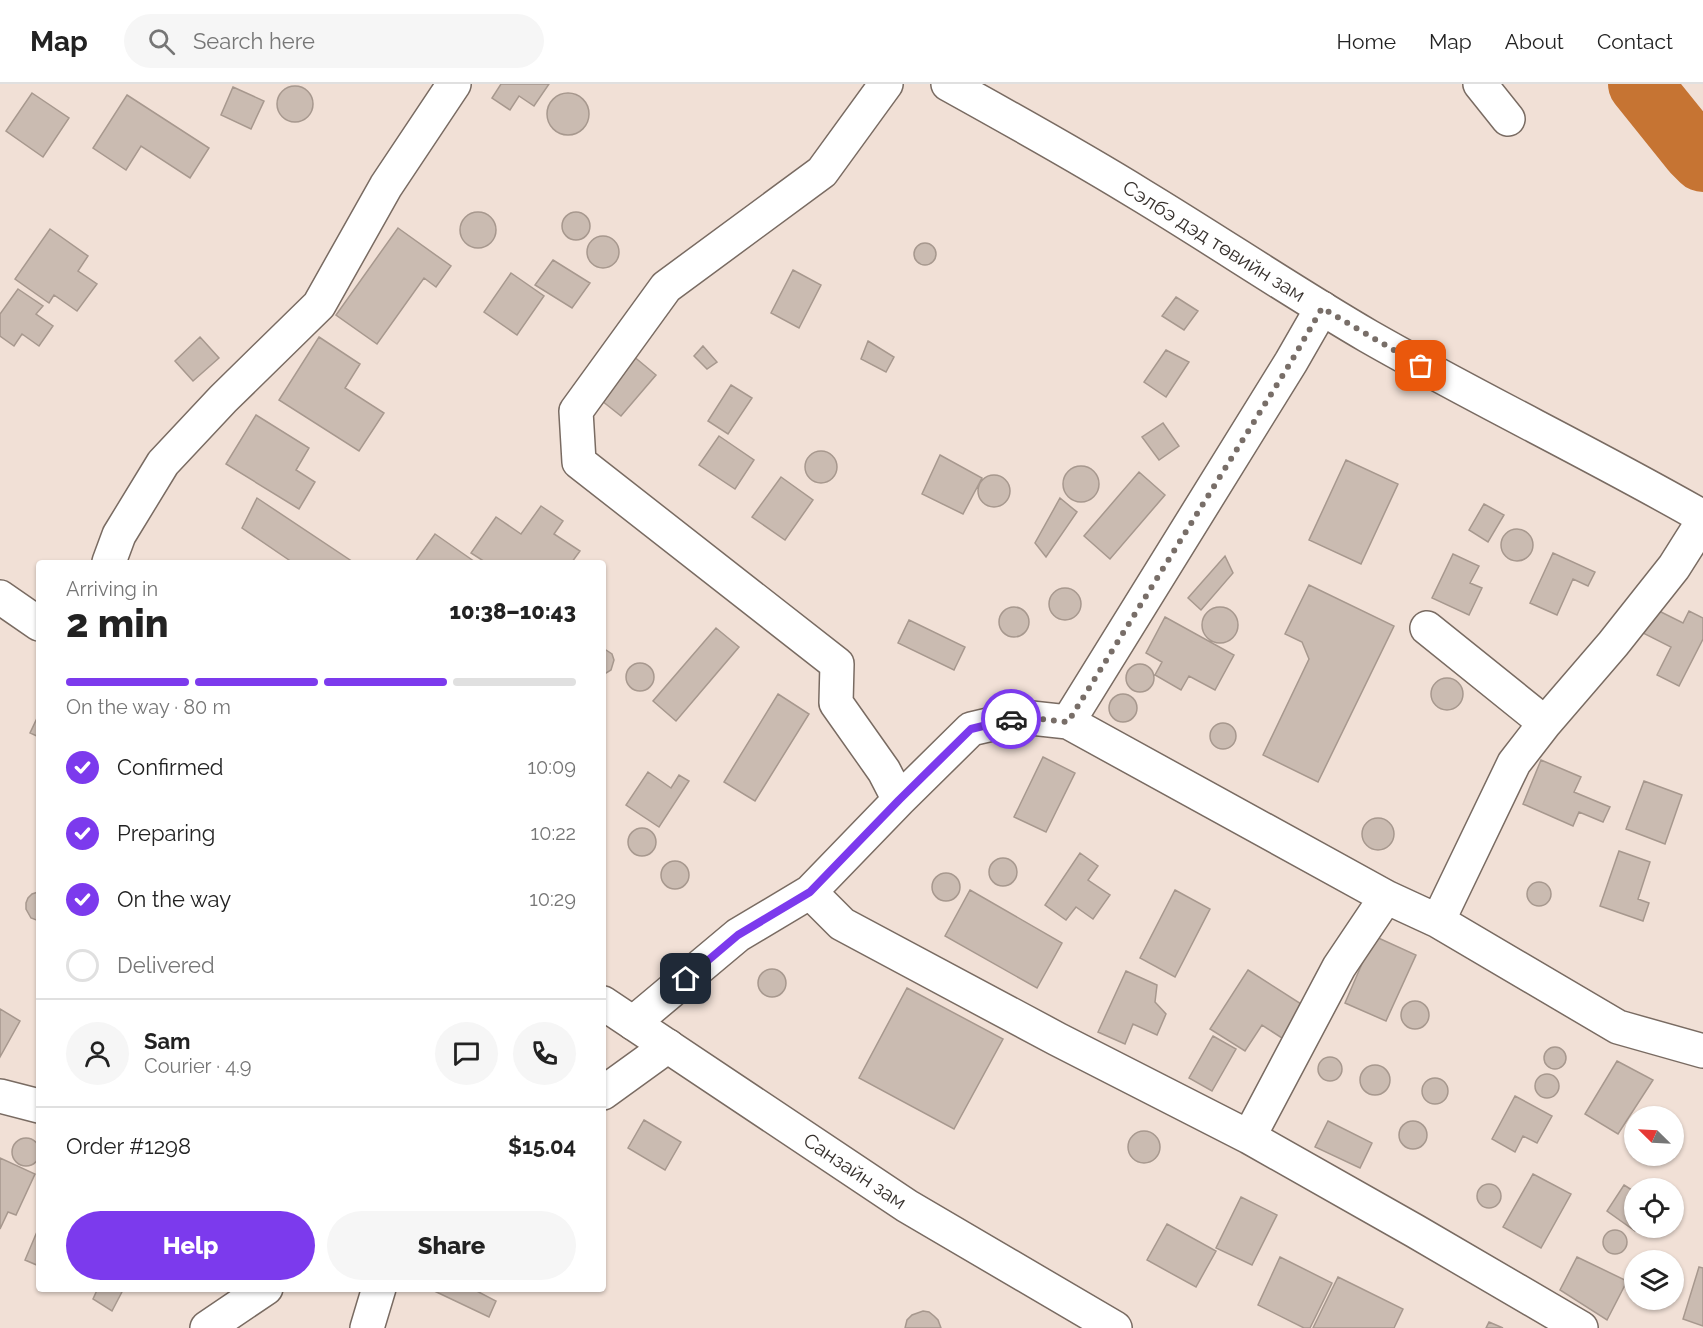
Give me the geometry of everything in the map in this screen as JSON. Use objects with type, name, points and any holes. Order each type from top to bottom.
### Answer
[{"type":"street","points":[[110,560],[119,535],[163,463],[223,399],[319,305],[387,186],[454,84]]},
{"type":"street","points":[[886,84],[822,172],[666,287],[576,411],[579,462],[837,664],[836,703],[884,771],[899,800]]},
{"type":"street","name":"Сэлбэ дэд төвийн зам","points":[[948,84],[1142,196],[1322,308],[1439,376],[1621,470],[1703,519]]},
{"type":"street","points":[[1480,84],[1508,119]]},
{"type":"street","points":[[1068,722],[1285,372],[1322,308]]},
{"type":"street","points":[[1438,921],[1514,763],[1674,567],[1703,519]]},
{"type":"street","points":[[0,597],[36,622]]},
{"type":"street","points":[[1427,628],[1545,723]]},
{"type":"street","points":[[633,1023],[738,935],[810,892],[971,729],[1022,717],[1068,722],[1386,897],[1438,921],[1618,1027],[1703,1051]]},
{"type":"street","points":[[810,892],[842,924],[1057,1040],[1248,1137],[1581,1328]]},
{"type":"street","points":[[1248,1137],[1339,967],[1386,897]]},
{"type":"street","name":"Санзайн зам","points":[[606,1005],[907,1206],[1115,1328]]},
{"type":"street","points":[[606,1091],[668,1046]]},
{"type":"street","points":[[0,1096],[36,1105]]},
{"type":"street","points":[[207,1328],[260,1292]]},
{"type":"street","points":[[367,1328],[378,1292]]},
{"type":"building","points":[[501,84],[549,84],[534,106],[519,96],[510,110],[492,98]]},
{"type":"building","points":[[295,86],[308,91],[313,104],[308,117],[295,122],[282,117],[277,104],[282,91]]},
{"type":"building","points":[[233,87],[264,101],[251,129],[221,115]]},
{"type":"building","points":[[32,93],[69,118],[43,157],[6,131]]},
{"type":"building","points":[[568,93],[583,99],[589,114],[583,129],[568,135],[553,129],[547,114],[553,99]]},
{"type":"building","points":[[127,95],[209,148],[190,178],[141,146],[126,170],[93,148]]},
{"type":"building","points":[[478,212],[491,217],[496,230],[491,243],[478,248],[465,243],[460,230],[465,217]]},
{"type":"building","points":[[576,212],[586,216],[590,226],[586,236],[576,240],[566,236],[562,226],[566,216]]},
{"type":"building","points":[[398,228],[451,266],[436,287],[424,278],[377,344],[336,315]]},
{"type":"building","points":[[50,229],[88,256],[78,271],[97,284],[77,311],[54,295],[49,303],[15,279]]},
{"type":"building","points":[[603,236],[614,241],[619,252],[614,263],[603,268],[592,263],[587,252],[592,241]]},
{"type":"building","points":[[925,243],[933,246],[936,254],[933,262],[925,265],[917,262],[914,254],[917,246]]},
{"type":"building","points":[[553,260],[590,283],[572,308],[535,285]]},
{"type":"building","points":[[793,270],[821,285],[799,328],[771,313]]},
{"type":"building","points":[[511,273],[544,296],[517,335],[484,312]]},
{"type":"building","points":[[18,289],[43,306],[36,314],[53,326],[39,346],[22,334],[14,346],[0,336],[0,314]]},
{"type":"building","points":[[1176,297],[1198,311],[1184,330],[1162,316]]},
{"type":"building","points":[[200,337],[219,358],[193,381],[175,361]]},
{"type":"building","points":[[319,337],[360,364],[345,388],[384,413],[359,451],[279,400]]},
{"type":"building","points":[[868,341],[894,357],[886,372],[861,359]]},
{"type":"building","points":[[703,346],[717,362],[707,369],[694,356]]},
{"type":"building","points":[[1166,350],[1189,362],[1166,397],[1144,382]]},
{"type":"building","points":[[632,355],[656,375],[621,416],[597,397]]},
{"type":"building","points":[[731,385],[752,398],[728,434],[708,421]]},
{"type":"building","points":[[256,415],[309,448],[296,470],[315,482],[299,509],[226,464]]},
{"type":"building","points":[[1163,423],[1179,446],[1159,460],[1142,437]]},
{"type":"building","points":[[719,436],[754,460],[735,489],[699,465]]},
{"type":"building","points":[[821,451],[832,456],[837,467],[832,478],[821,483],[810,478],[805,467],[810,456]]},
{"type":"building","points":[[940,455],[982,478],[963,514],[922,494]]},
{"type":"building","points":[[1346,460],[1398,484],[1361,564],[1309,540]]},
{"type":"building","points":[[1081,466],[1094,471],[1099,484],[1094,497],[1081,502],[1068,497],[1063,484],[1068,471]]},
{"type":"building","points":[[1139,472],[1165,495],[1110,559],[1084,536]]},
{"type":"building","points":[[994,475],[1005,480],[1010,491],[1005,502],[994,507],[983,502],[978,491],[983,480]]},
{"type":"building","points":[[781,477],[813,500],[785,540],[752,517]]},
{"type":"building","points":[[257,498],[350,560],[289,560],[242,528]]},
{"type":"building","points":[[1060,498],[1077,512],[1046,557],[1035,543]]},
{"type":"building","points":[[1484,504],[1504,515],[1488,542],[1469,530]]},
{"type":"building","points":[[541,506],[563,521],[554,534],[580,551],[573,560],[482,560],[471,553],[496,517],[521,534]]},
{"type":"building","points":[[1517,529],[1528,534],[1533,545],[1528,556],[1517,561],[1506,556],[1501,545],[1506,534]]},
{"type":"building","points":[[435,534],[472,560],[416,560]]},
{"type":"building","points":[[1553,553],[1595,572],[1588,586],[1573,579],[1557,615],[1530,603]]},
{"type":"building","points":[[1453,554],[1479,566],[1470,583],[1482,588],[1469,615],[1432,598]]},
{"type":"building","points":[[1225,556],[1233,573],[1201,610],[1188,598]]},
{"type":"building","points":[[1309,585],[1394,626],[1318,782],[1263,755],[1309,659],[1302,642],[1285,634]]},
{"type":"building","points":[[1065,588],[1076,593],[1081,604],[1076,615],[1065,620],[1054,615],[1049,604],[1054,593]]},
{"type":"building","points":[[1014,607],[1024,612],[1029,622],[1024,632],[1014,637],[1004,632],[999,622],[1004,612]]},
{"type":"building","points":[[1220,607],[1233,612],[1238,625],[1233,638],[1220,643],[1207,638],[1202,625],[1207,612]]},
{"type":"building","points":[[1655,609],[1683,623],[1689,611],[1703,618],[1703,639],[1679,686],[1657,675],[1671,647],[1643,633]]},
{"type":"building","points":[[1165,617],[1234,655],[1215,690],[1189,676],[1181,690],[1155,675],[1162,662],[1146,653]]},
{"type":"building","points":[[909,620],[965,647],[954,670],[898,643]]},
{"type":"building","points":[[716,628],[739,647],[676,721],[653,701]]},
{"type":"building","points":[[606,650],[612,654],[614,660],[611,670],[606,673]]},
{"type":"building","points":[[640,663],[650,667],[654,677],[650,687],[640,691],[630,687],[626,677],[630,667]]},
{"type":"building","points":[[1140,664],[1150,668],[1154,678],[1150,688],[1140,692],[1130,688],[1126,678],[1130,668]]},
{"type":"building","points":[[1447,678],[1458,683],[1463,694],[1458,705],[1447,710],[1436,705],[1431,694],[1436,683]]},
{"type":"building","points":[[778,694],[809,714],[755,801],[724,782]]},
{"type":"building","points":[[1123,694],[1133,698],[1137,708],[1133,718],[1123,722],[1113,718],[1109,708],[1113,698]]},
{"type":"building","points":[[36,720],[36,736],[30,733]]},
{"type":"building","points":[[1223,723],[1232,727],[1236,736],[1232,745],[1223,749],[1214,745],[1210,736],[1214,727]]},
{"type":"building","points":[[1043,757],[1075,773],[1046,832],[1014,817]]},
{"type":"building","points":[[1541,760],[1581,777],[1574,792],[1610,807],[1603,822],[1579,812],[1573,826],[1523,804]]},
{"type":"building","points":[[648,772],[671,788],[679,775],[689,781],[659,827],[626,805]]},
{"type":"building","points":[[1644,781],[1682,795],[1665,844],[1626,829]]},
{"type":"building","points":[[1378,818],[1389,823],[1394,834],[1389,845],[1378,850],[1367,845],[1362,834],[1367,823]]},
{"type":"building","points":[[642,828],[652,832],[656,842],[652,852],[642,856],[632,852],[628,842],[632,832]]},
{"type":"building","points":[[1619,851],[1650,862],[1638,899],[1649,903],[1643,921],[1600,906]]},
{"type":"building","points":[[1080,853],[1098,866],[1088,880],[1110,895],[1093,919],[1076,907],[1066,920],[1045,905]]},
{"type":"building","points":[[1003,858],[1013,862],[1017,872],[1013,882],[1003,886],[993,882],[989,872],[993,862]]},
{"type":"building","points":[[675,861],[685,865],[689,875],[685,885],[675,889],[665,885],[661,875],[665,865]]},
{"type":"building","points":[[946,873],[956,877],[960,887],[956,897],[946,901],[936,897],[932,887],[936,877]]},
{"type":"building","points":[[1539,882],[1547,886],[1551,894],[1547,902],[1539,906],[1531,902],[1527,894],[1531,886]]},
{"type":"building","points":[[970,890],[1062,943],[1037,988],[945,936]]},
{"type":"building","points":[[1175,890],[1210,909],[1175,977],[1140,958]]},
{"type":"building","points":[[36,893],[36,920],[31,918],[26,909],[28,898]]},
{"type":"building","points":[[1374,936],[1416,955],[1386,1021],[1345,1003]]},
{"type":"building","points":[[772,969],[782,973],[786,983],[782,993],[772,997],[762,993],[758,983],[762,973]]},
{"type":"building","points":[[1248,970],[1309,1009],[1288,1042],[1262,1025],[1245,1051],[1210,1029]]},
{"type":"building","points":[[1126,971],[1157,985],[1155,1002],[1166,1014],[1157,1035],[1133,1024],[1125,1044],[1098,1032]]},
{"type":"building","points":[[907,988],[1003,1039],[954,1129],[859,1078]]},
{"type":"building","points":[[1415,1001],[1425,1005],[1429,1015],[1425,1025],[1415,1029],[1405,1025],[1401,1015],[1405,1005]]},
{"type":"building","points":[[0,1009],[20,1021],[0,1057]]},
{"type":"building","points":[[1213,1036],[1236,1049],[1212,1091],[1189,1078]]},
{"type":"building","points":[[1555,1047],[1565,1054],[1566,1058],[1559,1068],[1555,1069],[1545,1062],[1544,1058],[1551,1048]]},
{"type":"building","points":[[1330,1057],[1339,1060],[1342,1069],[1339,1078],[1330,1081],[1321,1078],[1318,1069],[1321,1060]]},
{"type":"building","points":[[1617,1061],[1653,1080],[1636,1106],[1624,1106],[1624,1125],[1618,1134],[1585,1114]]},
{"type":"building","points":[[1375,1065],[1386,1069],[1390,1080],[1386,1091],[1375,1095],[1364,1091],[1360,1080],[1364,1069]]},
{"type":"building","points":[[1547,1074],[1555,1078],[1559,1086],[1555,1094],[1547,1098],[1539,1094],[1535,1086],[1539,1078]]},
{"type":"building","points":[[1435,1078],[1444,1082],[1448,1091],[1444,1100],[1435,1104],[1426,1100],[1422,1091],[1426,1082]]},
{"type":"building","points":[[1515,1096],[1552,1116],[1537,1143],[1523,1136],[1515,1152],[1492,1139]]},
{"type":"building","points":[[644,1120],[681,1142],[665,1170],[628,1148]]},
{"type":"building","points":[[1328,1121],[1372,1143],[1360,1168],[1315,1147]]},
{"type":"building","points":[[1413,1121],[1423,1125],[1427,1135],[1423,1145],[1413,1149],[1403,1145],[1399,1135],[1403,1125]]},
{"type":"building","points":[[1144,1131],[1156,1135],[1160,1147],[1156,1159],[1144,1163],[1132,1159],[1128,1147],[1132,1135]]},
{"type":"building","points":[[21,1139],[31,1139],[36,1142],[36,1162],[26,1166],[21,1165],[13,1157],[13,1147]]},
{"type":"building","points":[[0,1158],[35,1174],[16,1215],[8,1212],[0,1229]]},
{"type":"building","points":[[1533,1174],[1571,1194],[1541,1248],[1503,1227]]},
{"type":"building","points":[[1489,1184],[1494,1185],[1500,1191],[1500,1201],[1494,1207],[1489,1208],[1484,1207],[1478,1201],[1477,1196],[1478,1191],[1484,1185]]},
{"type":"building","points":[[1624,1185],[1624,1223],[1607,1211]]},
{"type":"building","points":[[1241,1197],[1277,1215],[1252,1265],[1216,1248]]},
{"type":"building","points":[[1167,1224],[1216,1251],[1196,1287],[1147,1260]]},
{"type":"building","points":[[1610,1231],[1620,1231],[1626,1238],[1626,1247],[1620,1253],[1610,1253],[1604,1247],[1604,1237]]},
{"type":"building","points":[[36,1234],[36,1265],[25,1260]]},
{"type":"building","points":[[1280,1257],[1332,1283],[1310,1328],[1304,1328],[1258,1305]]},
{"type":"building","points":[[1577,1257],[1624,1280],[1624,1287],[1607,1320],[1560,1290]]},
{"type":"building","points":[[1699,1267],[1703,1268],[1703,1326],[1683,1319]]},
{"type":"building","points":[[1338,1277],[1403,1309],[1394,1328],[1313,1328]]},
{"type":"building","points":[[96,1292],[122,1292],[112,1311],[93,1299]]},
{"type":"building","points":[[436,1292],[479,1292],[496,1301],[489,1317]]},
{"type":"building","points":[[923,1311],[934,1316],[941,1328],[905,1328],[907,1320],[912,1315]]},
{"type":"building","points":[[1489,1322],[1503,1328],[1486,1328]]},
{"type":"waterway","points":[[1640,84],[1703,160]]},
{"type":"way so far","points":[[1011,719],[1022,717],[1068,722],[1291,362],[1322,308],[1421,366]]},
{"type":"route","points":[[686,979],[738,935],[810,892],[971,729],[1011,719]]}]
